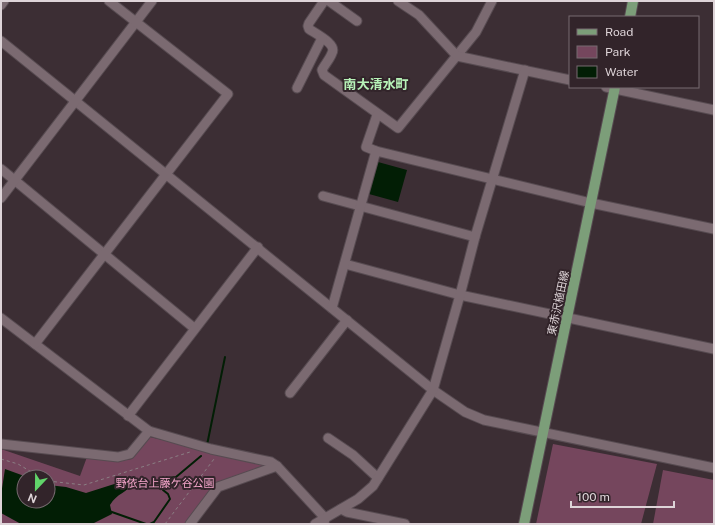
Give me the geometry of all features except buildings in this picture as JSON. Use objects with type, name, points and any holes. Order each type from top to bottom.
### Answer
[{"type":"main road","points":[[630,16],[633,1]]},
{"type":"main road","name":"東赤沢植田線","points":[[524,524],[591,203],[612,88]]},
{"type":"street","points":[[1,5],[4,1]]},
{"type":"street","points":[[35,344],[228,94],[109,1]]},
{"type":"street","points":[[1,198],[152,1]]},
{"type":"street","points":[[324,1],[308,26],[309,29],[331,44],[333,48],[332,53],[322,70],[324,75],[377,115],[398,128],[476,32],[492,1]]},
{"type":"street","points":[[329,1],[357,21]]},
{"type":"street","points":[[398,1],[419,15],[457,56],[569,80]]},
{"type":"street","points":[[298,88],[322,38]]},
{"type":"street","points":[[1,41],[258,247],[433,390],[465,412],[484,420],[714,468]]},
{"type":"street","points":[[315,524],[324,521],[358,499],[373,486],[433,390],[475,237],[525,70]]},
{"type":"street","points":[[612,88],[714,110]]},
{"type":"street","points":[[377,115],[366,147],[376,151],[591,203],[714,229]]},
{"type":"street","points":[[332,308],[346,264],[376,151]]},
{"type":"street","points":[[1,169],[194,328]]},
{"type":"street","points":[[323,196],[475,237]]},
{"type":"street","points":[[128,416],[194,328],[258,247]]},
{"type":"street","points":[[346,264],[460,296],[714,349]]},
{"type":"street","points":[[1,318],[149,431],[212,449],[271,462],[277,466],[324,521]]},
{"type":"street","points":[[290,393],[347,320]]},
{"type":"street","points":[[1,444],[118,456],[130,454],[149,431]]},
{"type":"street","points":[[328,438],[353,455],[378,478]]},
{"type":"street","points":[[190,524],[218,487],[277,466]]},
{"type":"street","points":[[341,509],[347,512],[405,524]]},
{"type":"path","points":[[56,482],[84,485],[188,452],[196,451]]},
{"type":"path","points":[[165,524],[212,462],[214,457]]},
{"type":"path","points":[[1,459],[18,464],[26,469]]},
{"type":"green space","name":"野依台上藤ケ谷公園","points":[[150,437],[271,466],[215,486],[186,524],[1,524],[1,449],[80,476],[87,457],[117,461],[132,459]]},
{"type":"green space","points":[[553,444],[657,464],[641,524],[536,524]]},
{"type":"green space","points":[[663,470],[714,480],[713,524],[653,524]]},
{"type":"water","points":[[378,162],[407,170],[398,202],[369,194]]},
{"type":"water","points":[[5,469],[16,473],[16,509],[56,509],[56,486],[66,487],[86,493],[130,479],[134,482],[110,505],[112,514],[92,524],[21,524],[1,513],[1,495]]},
{"type":"waterway","points":[[207,445],[225,357]]},
{"type":"waterway","points":[[150,524],[154,522],[170,499],[168,494],[163,490],[164,484],[168,478],[176,477],[201,456]]},
{"type":"waterway","points":[[109,511],[146,524]]},
{"type":"district","name":"南大清水町","points":[[376,84]]}]
